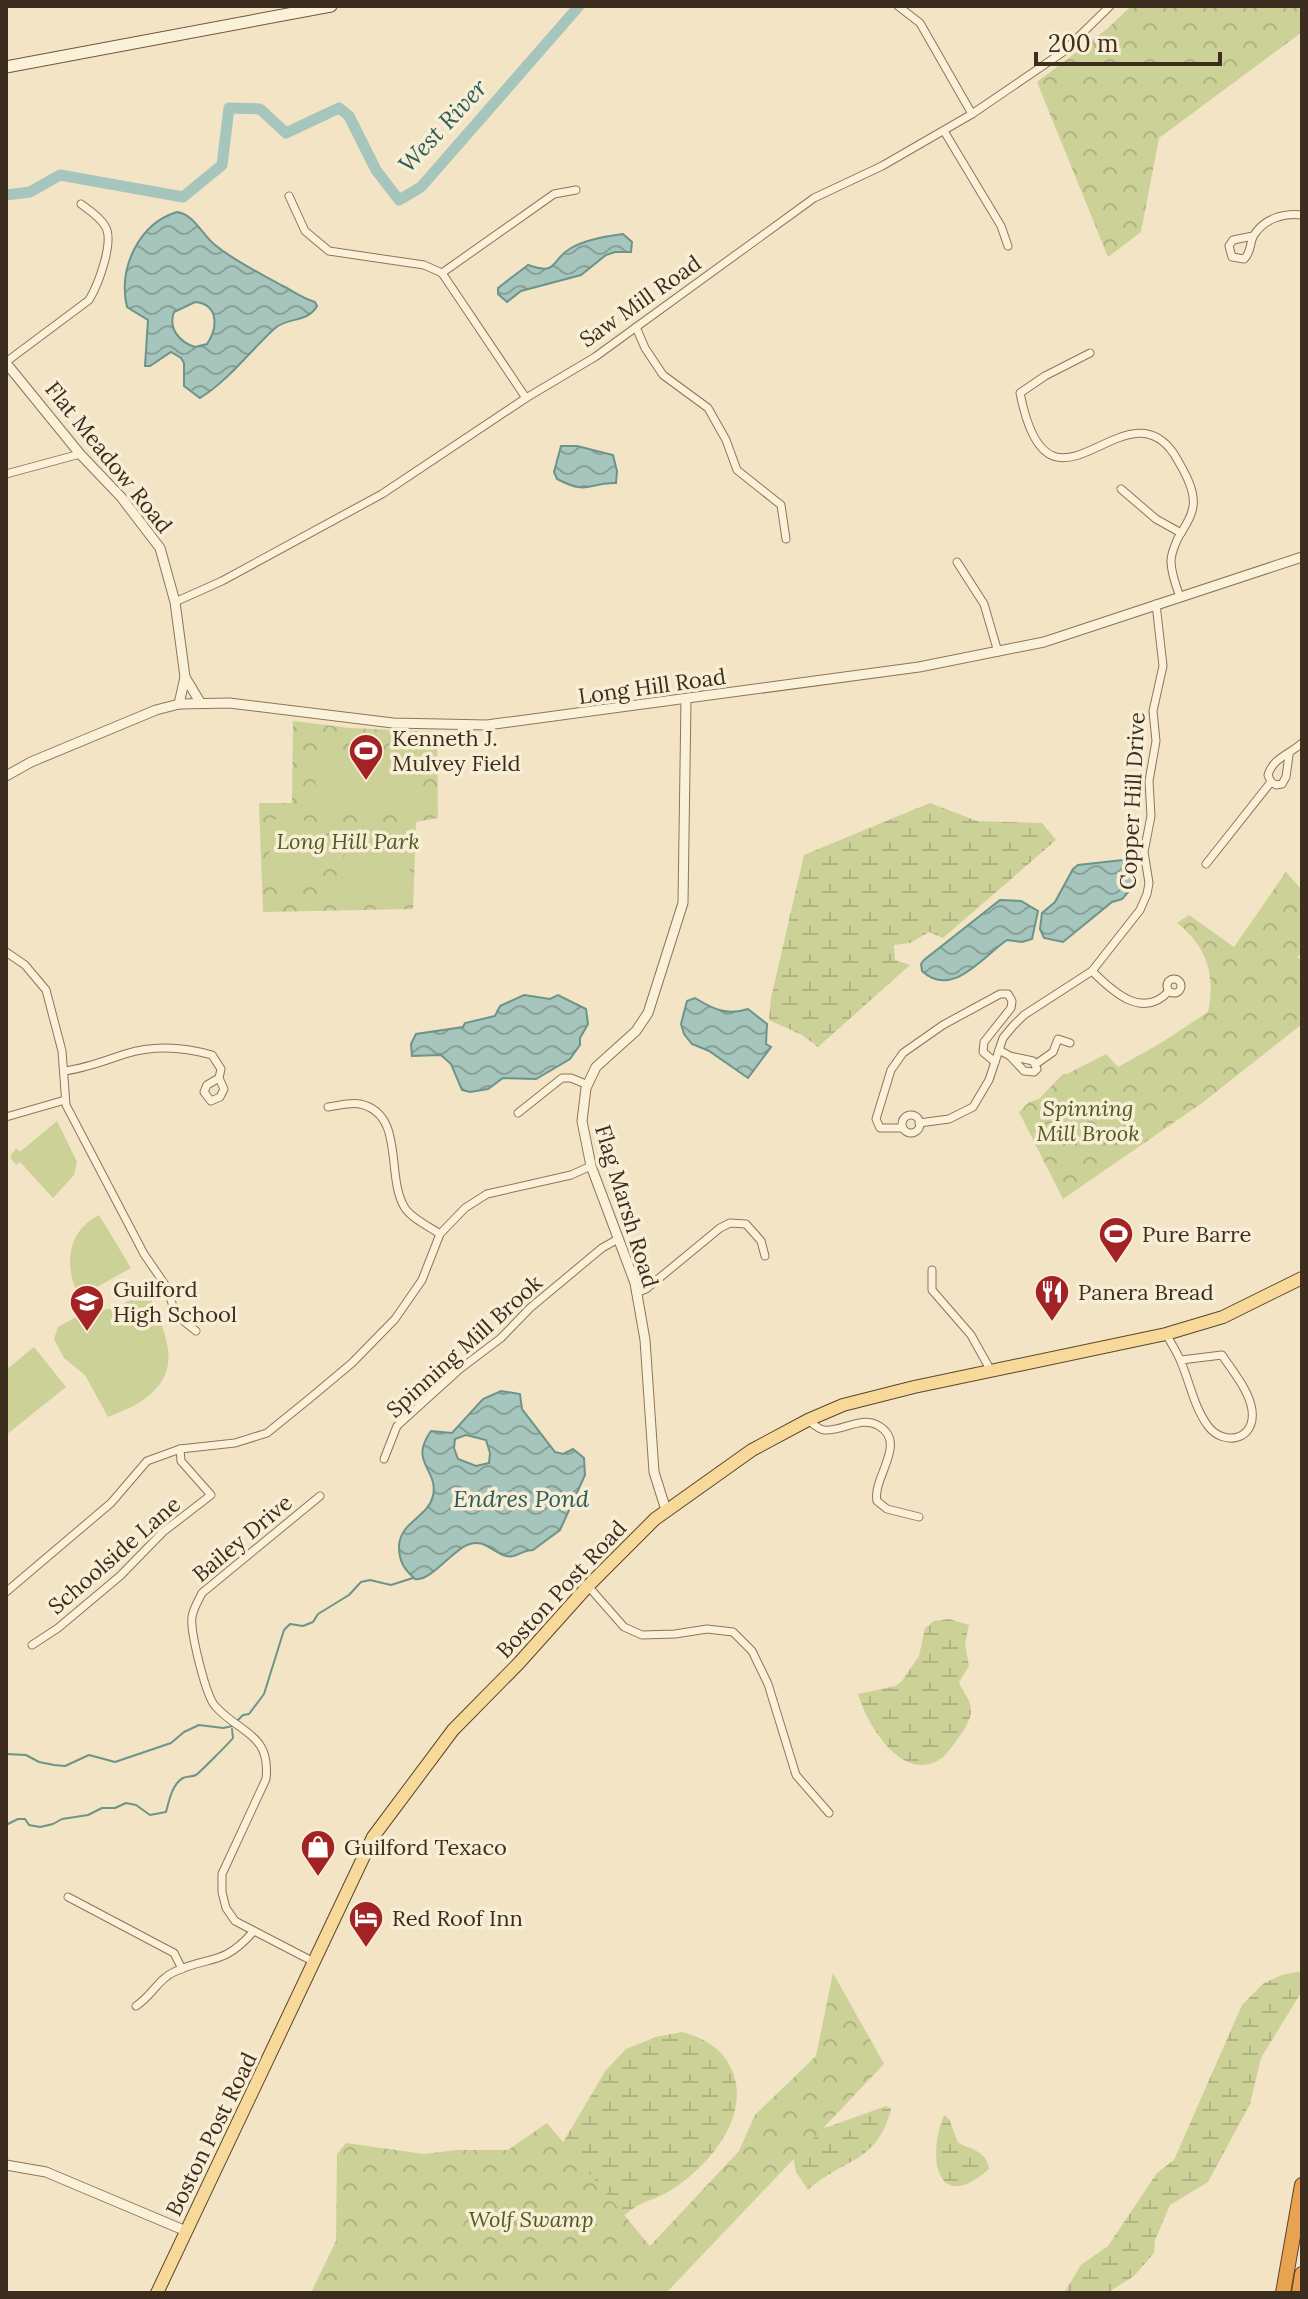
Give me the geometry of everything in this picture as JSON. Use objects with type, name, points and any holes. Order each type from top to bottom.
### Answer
[{"type":"highway","points":[[1283,2293],[1302,2185]]},
{"type":"highway","points":[[1299,2293],[1302,2274]]},
{"type":"main road","points":[[6,67],[331,6]]},
{"type":"main road","name":"Boston Post Road","points":[[157,2293],[368,1848],[400,1798],[453,1730],[588,1586],[666,1510],[752,1450],[843,1405],[1166,1334],[1223,1317],[1302,1278]]},
{"type":"street","points":[[898,6],[920,23],[972,114]]},
{"type":"street","name":"Saw Mill Road","points":[[175,602],[222,581],[382,494],[526,398],[595,357],[814,198],[882,166],[972,114],[1063,52],[1110,6]]},
{"type":"street","points":[[944,131],[1001,226],[1008,246]]},
{"type":"street","points":[[442,273],[554,194],[576,190]]},
{"type":"street","points":[[289,196],[305,231],[329,251],[424,265],[442,273],[526,398]]},
{"type":"street","points":[[6,362],[89,300],[94,291],[106,255],[109,234],[102,221],[81,204]]},
{"type":"street","points":[[1253,236],[1276,217],[1302,215]]},
{"type":"street","points":[[636,327],[663,375],[708,408],[726,440],[737,470],[781,505],[786,539]]},
{"type":"street","points":[[1090,353],[1020,393],[1034,441],[1045,452],[1066,458],[1087,453],[1130,433],[1152,435],[1163,442],[1181,467],[1194,498],[1193,509],[1171,561],[1180,597]]},
{"type":"street","name":"Flat Meadow Road","points":[[6,362],[80,454],[121,497],[160,548],[175,602],[185,677],[179,704]]},
{"type":"street","points":[[6,474],[80,454]]},
{"type":"street","points":[[1121,489],[1156,519],[1181,533]]},
{"type":"street","name":"Long Hill Road","points":[[6,776],[31,762],[156,710],[179,704],[229,703],[354,719],[455,726],[516,722],[919,667],[1053,639],[1302,557]]},
{"type":"street","points":[[957,562],[989,615],[998,652]]},
{"type":"street","name":"Copper Hill Drive","points":[[919,1123],[959,1116],[973,1107],[982,1095],[1003,1038],[1024,1015],[1092,971],[1140,910],[1149,883],[1144,852],[1151,816],[1149,781],[1156,741],[1153,711],[1163,666],[1156,604]]},
{"type":"street","name":"Flat Meadow Road","points":[[185,677],[200,702]]},
{"type":"street","name":"Flag Marsh Road","points":[[666,1510],[654,1472],[649,1383],[636,1293],[591,1166],[582,1121],[588,1085],[596,1067],[636,1031],[648,1013],[673,943],[683,903],[686,700]]},
{"type":"street","points":[[1289,755],[1282,784],[1271,782],[1268,775],[1276,760],[1289,755],[1302,743]]},
{"type":"street","points":[[1206,864],[1271,782]]},
{"type":"street","points":[[6,952],[25,965],[46,990],[65,1071],[65,1100],[70,1115],[144,1254],[168,1289],[175,1314],[196,1331]]},
{"type":"street","points":[[1092,971],[1110,989],[1148,1005],[1156,1003],[1169,991]]},
{"type":"street","points":[[903,1128],[902,1123],[907,1116],[915,1116],[919,1123],[913,1132],[903,1128],[880,1128],[876,1119],[897,1060],[943,1025],[1000,994],[1008,994],[1012,1001],[1011,1008],[984,1042],[983,1052],[995,1062]]},
{"type":"street","points":[[1010,1056],[1028,1073],[1034,1072],[1036,1064],[1053,1052],[1058,1039],[1070,1043]]},
{"type":"street","points":[[65,1071],[98,1065],[127,1053],[154,1048],[193,1050],[212,1055],[221,1069],[219,1078]]},
{"type":"street","points":[[999,1050],[1036,1064]]},
{"type":"street","points":[[518,1113],[562,1078],[588,1085]]},
{"type":"street","points":[[6,1117],[65,1100]]},
{"type":"street","points":[[328,1107],[358,1104],[376,1111],[389,1131],[395,1178],[405,1210],[440,1234]]},
{"type":"street","name":"Schoolside Lane","points":[[6,1592],[111,1503],[147,1461],[180,1449],[235,1443],[267,1433],[309,1399],[352,1363],[395,1319],[422,1280],[440,1234],[465,1208],[487,1194],[571,1175],[591,1166]]},
{"type":"street","points":[[636,1293],[646,1289],[730,1223],[746,1224],[761,1241],[765,1256]]},
{"type":"street","name":"Spinning Mill Brook","points":[[384,1459],[397,1426],[501,1338],[530,1308],[602,1248],[618,1239]]},
{"type":"street","points":[[932,1270],[932,1290],[971,1335],[992,1373]]},
{"type":"street","points":[[1166,1334],[1181,1360],[1197,1407],[1208,1427],[1223,1438],[1232,1440],[1243,1436],[1250,1428],[1252,1407],[1222,1355],[1181,1360]]},
{"type":"street","points":[[808,1420],[827,1430],[865,1422],[877,1424],[885,1431],[891,1455],[876,1484],[877,1501],[887,1509],[919,1517]]},
{"type":"street","name":"Schoolside Lane","points":[[32,1645],[58,1628],[120,1576],[163,1532],[211,1495],[181,1461],[180,1449]]},
{"type":"street","name":"Bailey Drive","points":[[253,1932],[235,1921],[226,1908],[222,1874],[266,1779],[268,1762],[262,1747],[251,1733],[213,1705],[193,1638],[192,1614],[202,1593],[320,1496]]},
{"type":"street","points":[[588,1586],[624,1627],[642,1635],[707,1629],[733,1632],[752,1651],[768,1684],[796,1775],[829,1813]]},
{"type":"street","points":[[68,1897],[174,1953],[182,1969]]},
{"type":"street","points":[[136,2006],[150,1997],[159,1983],[172,1972],[226,1956],[238,1950],[253,1932],[314,1962]]},
{"type":"street","points":[[6,2165],[46,2172],[186,2231]]},
{"type":"green space","points":[[1131,6],[1302,6],[1302,32],[1159,138],[1141,232],[1108,257],[1037,82],[1107,29]]},
{"type":"green space","name":"Long Hill Park","points":[[293,721],[350,728],[437,732],[438,818],[416,822],[413,909],[263,912],[259,803],[292,803]]},
{"type":"green space","name":"Kenneth J. Mulvey Field","points":[[416,755],[417,806],[316,809],[315,758]]},
{"type":"green space","points":[[930,803],[977,821],[1042,823],[1056,840],[943,938],[929,932],[910,943],[894,945],[895,960],[910,965],[818,1047],[802,1035],[769,1020],[771,998],[804,855]]},
{"type":"green space","points":[[271,819],[312,821],[309,884],[268,882]]},
{"type":"green space","points":[[383,825],[410,825],[410,898],[406,905],[338,904],[339,874],[350,845],[363,831]]},
{"type":"green space","name":"Spinning Mill Brook","points":[[1286,872],[1302,890],[1302,953],[1297,957],[1302,960],[1302,1024],[1202,1103],[1063,1199],[1019,1112],[1029,1102],[1039,1099],[1063,1074],[1106,1054],[1118,1067],[1208,1012],[1211,986],[1207,963],[1196,942],[1177,923],[1189,915],[1234,947]]},
{"type":"green space","points":[[57,1121],[77,1162],[74,1175],[53,1198],[20,1162],[16,1165],[10,1157],[16,1148],[20,1152]]},
{"type":"green space","points":[[99,1215],[131,1268],[79,1297],[71,1274],[71,1251],[80,1231]]},
{"type":"green space","points":[[148,1291],[168,1349],[165,1376],[143,1400],[108,1417],[85,1375],[64,1358],[54,1339],[58,1327],[80,1315],[117,1307]]},
{"type":"green space","points":[[34,1347],[66,1387],[6,1435],[6,1370]]},
{"type":"green space","points":[[949,1619],[969,1625],[965,1644],[969,1666],[959,1682],[970,1704],[970,1717],[943,1757],[929,1764],[915,1764],[889,1748],[870,1721],[858,1694],[896,1686],[919,1656],[925,1628],[934,1621]]},
{"type":"green space","points":[[1302,1971],[1302,1991],[1261,2058],[1250,2104],[1208,2182],[1170,2205],[1155,2240],[1154,2253],[1134,2276],[1107,2293],[1064,2293],[1081,2265],[1108,2246],[1157,2173],[1174,2160],[1242,2005],[1264,1983]]},
{"type":"green space","name":"Wolf Swamp","points":[[833,1973],[884,2064],[666,2293],[311,2293],[336,2241],[337,2154],[346,2143],[424,2154],[456,2150],[508,2150],[547,2123],[650,2246],[739,2151],[755,2115],[816,2056]]},
{"type":"green space","name":"Wolf Swamp","points":[[682,2032],[707,2042],[721,2054],[732,2069],[737,2096],[735,2112],[720,2143],[684,2181],[635,2207],[623,2217],[346,2293],[559,2149],[606,2070],[626,2049],[656,2037]]},
{"type":"green space","points":[[886,2106],[891,2109],[885,2127],[868,2150],[808,2190],[796,2172],[792,2151],[809,2129],[828,2127]]},
{"type":"green space","points":[[944,2115],[949,2119],[958,2143],[982,2155],[988,2163],[989,2169],[971,2182],[957,2186],[947,2183],[940,2175],[936,2147]]},
{"type":"water","points":[[177,212],[183,214],[210,241],[239,262],[315,302],[317,306],[303,318],[279,325],[230,374],[200,398],[184,386],[184,363],[171,352],[145,366],[148,320],[127,307],[126,278],[134,250],[151,227]],"holes":[[[195,302],[212,312],[213,331],[207,344],[195,347],[176,334],[172,324],[174,312]]]},
{"type":"water","points":[[623,234],[632,242],[631,252],[606,255],[581,275],[521,291],[507,302],[498,294],[498,288],[528,265],[550,268],[577,245]]},
{"type":"water","points":[[561,446],[577,446],[613,455],[616,483],[576,487],[557,479],[554,472]]},
{"type":"water","points":[[1123,860],[1132,865],[1134,873],[1130,890],[1122,899],[1112,902],[1063,942],[1044,938],[1040,929],[1042,913],[1055,902],[1073,869],[1078,865]]},
{"type":"water","points":[[1000,900],[1021,901],[1038,911],[1032,939],[1022,942],[1007,940],[977,965],[955,978],[933,978],[922,971],[924,960]]},
{"type":"water","points":[[524,995],[550,999],[558,995],[586,1009],[588,1024],[580,1038],[580,1045],[570,1059],[536,1079],[503,1078],[488,1089],[470,1092],[462,1090],[451,1064],[441,1055],[412,1056],[411,1044],[416,1034],[463,1027],[465,1023],[495,1016],[500,1006]]},
{"type":"water","points":[[695,998],[720,1010],[733,1012],[748,1009],[767,1024],[766,1044],[771,1047],[748,1078],[709,1051],[692,1044],[684,1034],[681,1024],[687,1001]]},
{"type":"water","name":"Endres Pond","points":[[501,1391],[520,1394],[522,1409],[555,1452],[563,1454],[573,1449],[584,1458],[585,1475],[560,1530],[533,1550],[507,1556],[473,1543],[461,1548],[427,1576],[415,1579],[403,1565],[399,1546],[404,1531],[426,1509],[433,1496],[432,1479],[423,1459],[425,1442],[431,1431],[452,1433],[483,1399]],"holes":[[[466,1435],[486,1440],[489,1463],[476,1466],[458,1459],[455,1439]]]},
{"type":"waterway","name":"West River","points":[[6,195],[30,192],[60,175],[183,197],[222,165],[229,108],[260,109],[286,133],[339,108],[349,116],[376,170],[399,200],[421,187],[579,6]]},
{"type":"waterway","points":[[237,1721],[249,1714],[264,1694],[284,1630],[290,1624],[303,1626],[313,1622],[318,1614],[349,1595],[361,1582],[370,1580],[391,1585],[413,1578]]},
{"type":"waterway","points":[[6,1754],[26,1755],[39,1762],[65,1766],[89,1755],[115,1762],[171,1743],[199,1725],[233,1726]]},
{"type":"waterway","points":[[6,1825],[25,1819],[29,1825],[40,1827],[126,1803],[136,1805],[150,1815],[166,1812],[176,1784],[183,1778],[196,1775],[233,1738],[232,1729]]},
{"type":"place","name":"Kenneth J. Mulvey Field","points":[[366,782]]},
{"type":"place","name":"Pure Barre","points":[[1116,1265]]},
{"type":"place","name":"Panera Bread","points":[[1052,1323]]},
{"type":"place","name":"Guilford High School","points":[[87,1333]]},
{"type":"place","name":"Guilford Texaco","points":[[318,1878]]},
{"type":"place","name":"Red Roof Inn","points":[[366,1949]]}]
